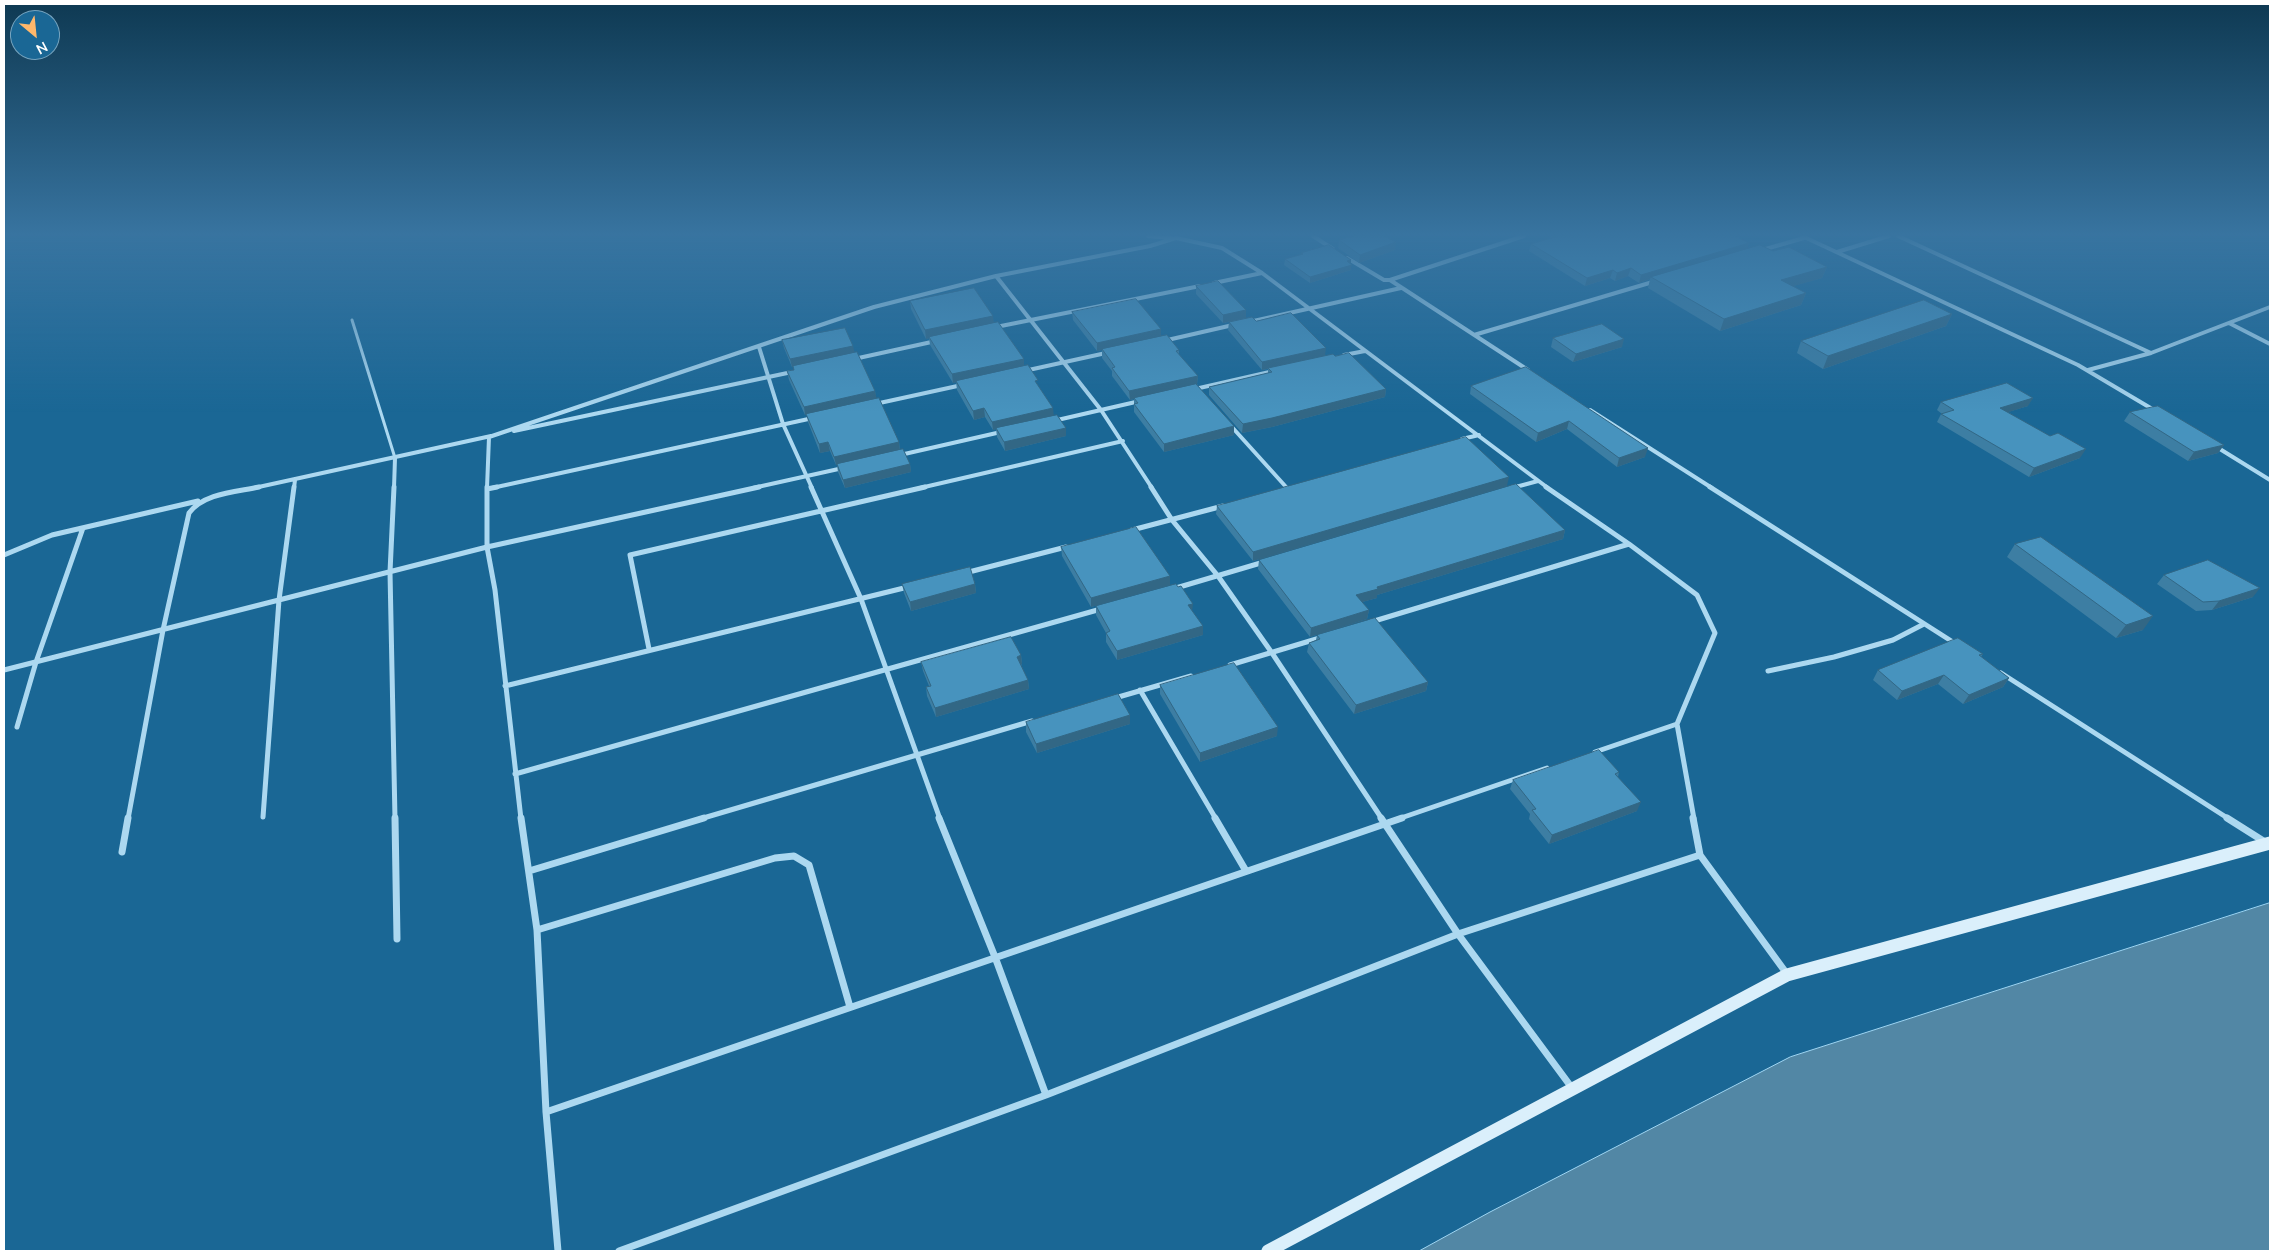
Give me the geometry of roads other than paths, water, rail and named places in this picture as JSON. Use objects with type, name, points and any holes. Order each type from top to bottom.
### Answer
[{"type":"street","points":[[489,437],[874,307],[923,295]]},
{"type":"street","points":[[1010,295],[1123,441],[1172,520],[1218,576],[1272,653],[1458,934],[1572,1089]]},
{"type":"street","points":[[992,328],[1156,295]]},
{"type":"street","points":[[1292,295],[1538,481],[1629,544],[1697,595],[1715,633],[1677,724],[1700,855],[1788,975]]},
{"type":"street","points":[[1244,323],[1372,295]]},
{"type":"street","points":[[1412,295],[1536,375]]},
{"type":"street","points":[[1474,335],[1610,295]]},
{"type":"street","points":[[1928,295],[2088,370],[2162,414]]},
{"type":"street","points":[[2025,295],[2151,353]]},
{"type":"street","points":[[2088,370],[2151,353],[2270,307]]},
{"type":"street","points":[[2229,323],[2270,344]]},
{"type":"street","points":[[1158,342],[1235,325]]},
{"type":"street","points":[[846,360],[943,339]]},
{"type":"street","points":[[759,347],[783,424],[861,599],[888,670],[945,835],[995,957],[1046,1095]]},
{"type":"street","points":[[1337,357],[1365,351]]},
{"type":"street","points":[[1015,374],[1111,352]]},
{"type":"street","points":[[1188,391],[1281,370]]},
{"type":"street","points":[[4,555],[52,535],[208,498],[798,371]]},
{"type":"street","points":[[870,405],[967,384]]},
{"type":"street","points":[[1197,388],[1203,396]]},
{"type":"street","points":[[1044,423],[1149,399]]},
{"type":"street","points":[[1584,406],[1958,645]]},
{"type":"street","points":[[486,489],[821,416]]},
{"type":"street","points":[[1229,424],[1287,488]]},
{"type":"street","points":[[891,457],[1006,431]]},
{"type":"street","points":[[1460,440],[1479,435]]},
{"type":"street","points":[[489,437],[486,489],[487,548],[495,590],[516,774],[537,930],[546,1112],[558,1251]]},
{"type":"street","points":[[649,649],[630,555],[822,509],[1123,441]]},
{"type":"street","points":[[2212,444],[2270,480]]},
{"type":"street","points":[[395,458],[390,572],[397,938]]},
{"type":"street","points":[[4,670],[487,548],[853,465]]},
{"type":"street","points":[[263,817],[279,600],[295,480]]},
{"type":"street","points":[[1510,489],[1538,481]]},
{"type":"street","points":[[1277,491],[1296,485]]},
{"type":"street","points":[[122,852],[163,630],[189,512],[195,505],[208,498]]},
{"type":"street","points":[[1125,532],[1229,504]]},
{"type":"street","points":[[17,727],[36,662],[83,528]]},
{"type":"street","points":[[1366,624],[1629,544]]},
{"type":"street","points":[[955,575],[1068,546]]},
{"type":"street","points":[[1170,589],[1274,559]]},
{"type":"street","points":[[506,686],[649,649],[918,585]]},
{"type":"street","points":[[516,774],[1104,608]]},
{"type":"street","points":[[1768,672],[1834,657],[1893,640],[1924,624]]},
{"type":"street","points":[[1225,666],[1328,636]]},
{"type":"street","points":[[2000,672],[2269,844]]},
{"type":"street","points":[[1112,698],[1196,674]]},
{"type":"street","points":[[1140,690],[1246,871]]},
{"type":"street","points":[[529,871],[916,754],[1037,720]]},
{"type":"street","points":[[1583,756],[1677,724]]},
{"type":"street","points":[[546,1112],[1555,765]]},
{"type":"street","points":[[1268,1251],[1788,975],[2269,844]]},
{"type":"street","points":[[619,1251],[1046,1095],[1458,934],[1700,855]]},
{"type":"street","points":[[537,930],[775,858],[794,856],[810,865],[850,1007]]},
{"type":"lane","points":[[352,320],[395,458]]},
{"type":"water","points":[[2270,903],[2270,1251],[1419,1251],[1490,1212],[1790,1057]]}]
